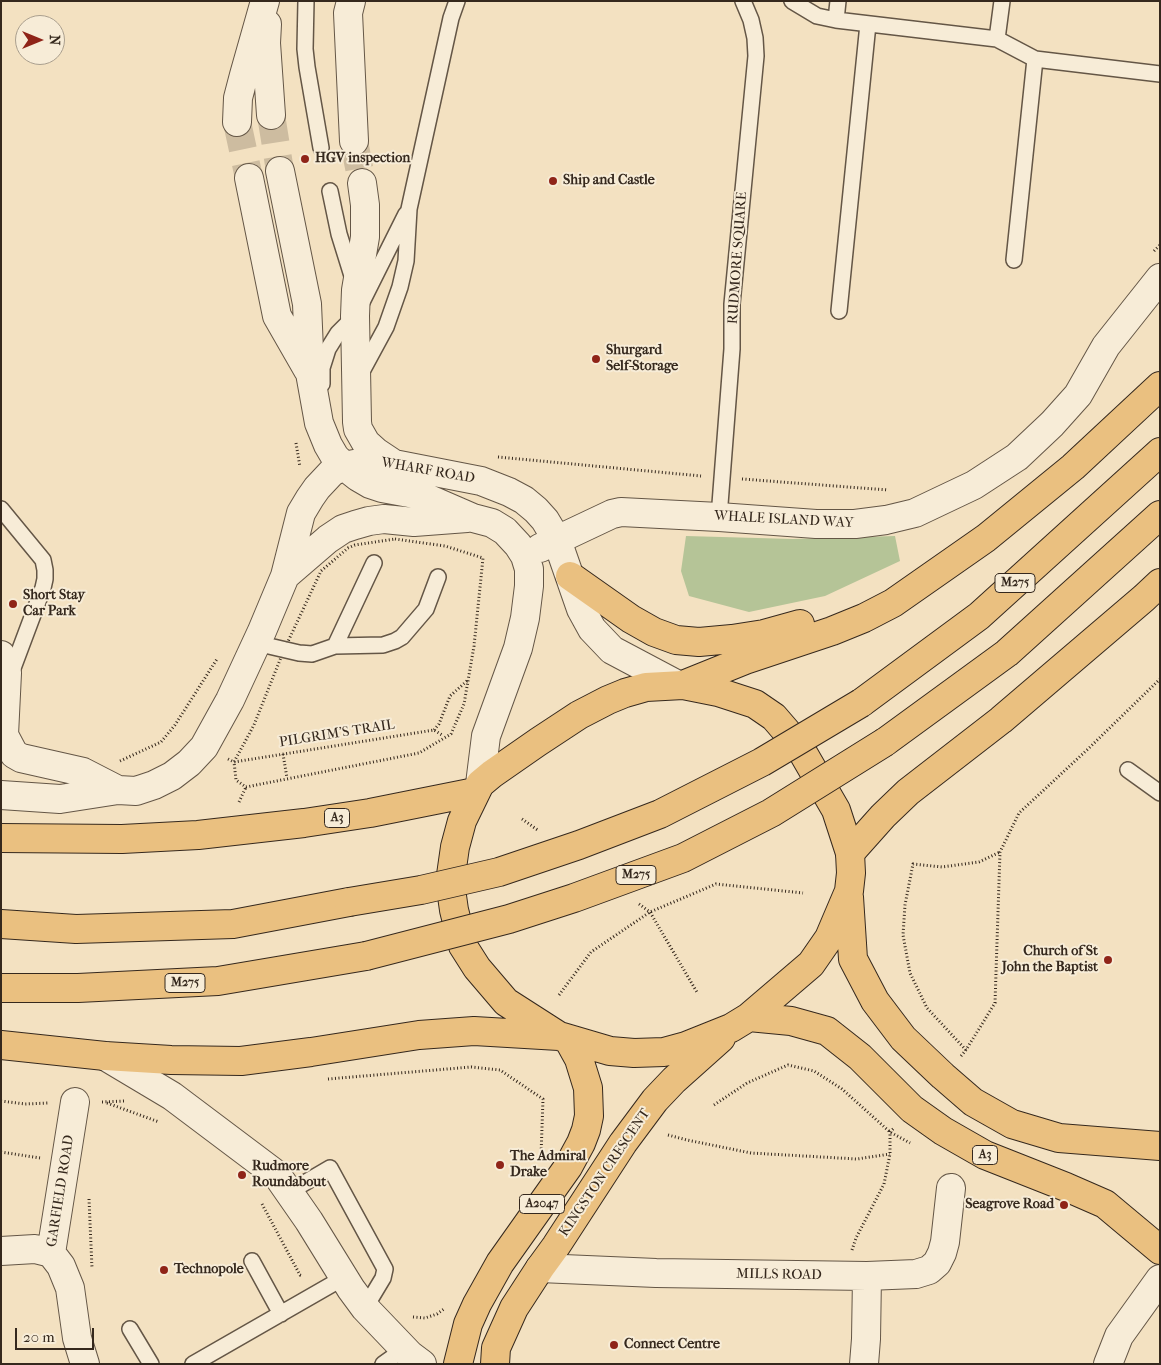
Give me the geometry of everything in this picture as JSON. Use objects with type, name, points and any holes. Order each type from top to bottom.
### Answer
[{"type":"main road","points":[[680,685],[864,618],[893,603],[986,538],[1073,467],[1160,386]]},
{"type":"main road","name":"M275","points":[[1,924],[76,930],[233,924],[421,890],[499,872],[588,842],[660,814],[762,762],[861,703],[979,616],[1160,452]]},
{"type":"main road","name":"M275","points":[[1,988],[78,988],[218,981],[366,956],[509,919],[574,898],[683,858],[771,813],[884,742],[1006,653],[1160,515]]},
{"type":"main road","points":[[570,576],[631,619],[654,632],[676,640],[700,642],[764,634],[796,625],[829,615],[883,592],[934,574]]},
{"type":"main road","points":[[850,853],[883,816],[908,792],[1001,720],[1160,583]]},
{"type":"main road","points":[[563,1038],[506,1002],[477,968],[463,946],[454,910],[450,882],[455,847],[462,821],[478,788],[492,774],[579,715],[625,693],[646,687],[680,685],[718,692],[756,704],[774,717],[799,746],[836,810],[850,853],[851,873],[849,891],[854,959],[875,1001],[903,1038],[973,1102],[1012,1124],[1059,1138],[1160,1146]]},
{"type":"main road","name":"A3","points":[[1,838],[122,839],[198,835],[323,820],[370,812],[478,788]]},
{"type":"main road","points":[[1,1045],[104,1056],[172,1060],[241,1060],[311,1052],[419,1035],[474,1031],[563,1038],[610,1051],[664,1052],[686,1046],[740,1023],[811,964],[829,938],[849,891]]},
{"type":"main road","name":"A3","points":[[740,1023],[791,1022],[827,1031],[860,1057],[912,1109],[943,1131],[985,1155],[1104,1204],[1160,1250]]},
{"type":"main road","name":"KINGSTON CRESCENT","points":[[495,1364],[496,1348],[514,1308],[623,1143],[655,1100],[674,1080],[740,1023]]},
{"type":"main road","name":"A2047","points":[[458,1364],[468,1324],[477,1304],[500,1263],[568,1167],[586,1130],[589,1116],[588,1088],[579,1059],[563,1038]]},
{"type":"street","points":[[266,1],[266,43],[271,115]]},
{"type":"street","points":[[237,122],[238,98],[266,1]]},
{"type":"street","points":[[351,1],[348,13],[354,141]]},
{"type":"street","points":[[280,171],[307,304],[310,374],[319,422],[335,457],[358,477],[370,484],[420,495],[473,518],[492,523],[505,531],[525,556],[529,570],[525,618],[518,648],[486,736],[478,788]]},
{"type":"street","points":[[249,178],[277,316],[310,374]]},
{"type":"street","points":[[362,183],[365,205],[365,237],[356,303],[357,422],[358,429],[370,448],[394,464]]},
{"type":"street","name":"WHALE ISLAND WAY","points":[[525,556],[612,514],[621,512],[719,516],[816,524],[855,524],[886,520],[915,513],[974,485],[1018,458],[1052,424],[1078,394],[1154,267]]},
{"type":"street","name":"WHARF ROAD","points":[[1,795],[60,799],[118,790],[136,791],[172,776],[188,764],[204,746],[230,700],[256,643],[285,576],[301,513],[317,488],[332,472],[344,466],[370,461],[481,481],[524,500],[546,520],[557,540],[581,609],[592,629],[612,650],[628,660],[680,685]]},
{"type":"street","name":"WHARF ROAD","points":[[285,576],[328,539],[343,529],[355,525],[384,519],[414,522],[473,518]]},
{"type":"street","points":[[1,655],[7,673],[3,734],[14,754],[21,758],[83,772],[118,790]]},
{"type":"street","points":[[104,1056],[172,1096],[277,1175],[309,1221],[343,1278],[403,1359]]},
{"type":"street","name":"GARFIELD ROAD","points":[[85,1364],[76,1338],[70,1288],[61,1266],[51,1253],[65,1162],[88,1105]]},
{"type":"street","name":"MILLS ROAD","points":[[540,1268],[656,1273],[859,1267],[916,1274],[929,1270],[937,1263],[945,1242],[951,1188]]},
{"type":"street","points":[[1,1250],[34,1249],[51,1253]]},
{"type":"street","points":[[859,1267],[866,1339],[864,1364]]},
{"type":"street","points":[[1108,1364],[1119,1336],[1160,1279]]},
{"type":"lane","points":[[306,1],[305,49],[322,148]]},
{"type":"lane","points":[[356,383],[386,327],[400,287],[406,261],[409,209],[451,18],[457,1]]},
{"type":"lane","name":"RUDMORE SQUARE","points":[[719,516],[732,348],[732,304],[756,56],[751,20],[743,1]]},
{"type":"lane","points":[[792,1],[817,16],[836,20],[997,39],[1035,59],[1160,74]]},
{"type":"lane","points":[[836,20],[838,1]]},
{"type":"lane","points":[[997,39],[1002,1]]},
{"type":"lane","points":[[839,311],[868,24]]},
{"type":"lane","points":[[1014,260],[1035,59]]},
{"type":"lane","points":[[330,191],[356,303]]},
{"type":"lane","points":[[319,422],[322,368],[328,348],[356,303],[409,209]]},
{"type":"lane","points":[[1,509],[43,560],[46,570],[43,588],[7,683]]},
{"type":"lane","points":[[335,646],[374,562]]},
{"type":"lane","points":[[256,643],[299,653],[312,654],[335,646],[383,644],[394,641],[402,637],[426,608],[438,578]]},
{"type":"lane","points":[[1128,770],[1160,793]]},
{"type":"lane","points":[[289,1192],[330,1168],[385,1269],[383,1278],[365,1308]]},
{"type":"lane","points":[[252,1262],[281,1314]]},
{"type":"lane","points":[[193,1364],[343,1278]]},
{"type":"lane","points":[[130,1329],[152,1364]]},
{"type":"path","points":[[1154,267],[1160,245]]},
{"type":"path","points":[[296,441],[300,469]]},
{"type":"path","points":[[492,456],[722,478],[890,490]]},
{"type":"path","points":[[394,539],[355,545],[348,548],[321,571],[284,650],[254,725],[234,762],[236,780],[246,787],[419,753],[451,734],[464,704],[474,646],[483,558]]},
{"type":"path","points":[[175,725],[217,658]]},
{"type":"path","points":[[442,735],[434,730],[439,724],[450,696],[468,679]]},
{"type":"path","points":[[1000,852],[978,862],[942,867],[913,864],[905,905],[903,935],[910,973],[927,1008],[966,1050],[995,1004],[1000,852],[1019,813],[1160,679]]},
{"type":"path","points":[[1153,686],[1160,688]]},
{"type":"path","name":"PILGRIM'S TRAIL","points":[[234,762],[434,730]]},
{"type":"path","points":[[283,754],[287,778]]},
{"type":"path","points":[[560,995],[591,952],[650,912],[716,884],[803,893]]},
{"type":"path","points":[[714,1105],[747,1083],[788,1065],[814,1070],[842,1089],[890,1132],[890,1154],[884,1184],[856,1238],[859,1267]]},
{"type":"path","points":[[324,1079],[471,1067],[500,1070],[543,1099]]},
{"type":"path","points":[[1,1101],[25,1104]]},
{"type":"path","points":[[88,1105],[104,1102],[160,1122]]},
{"type":"path","points":[[668,1135],[751,1153],[857,1159],[890,1154]]},
{"type":"path","points":[[1,1152],[65,1162]]},
{"type":"path","points":[[88,1193],[93,1273]]},
{"type":"path","points":[[257,1196],[300,1275],[308,1280]]},
{"type":"green space","points":[[686,536],[793,539],[895,536],[900,561],[825,596],[749,612],[689,596],[681,571]]},
{"type":"tunnel","points":[[271,115],[280,171]]},
{"type":"tunnel","points":[[237,122],[249,178]]},
{"type":"tunnel","points":[[354,141],[362,183]]},
{"type":"place","name":"HGV inspection","points":[[305,159]]},
{"type":"place","name":"Ship and Castle","points":[[553,181]]},
{"type":"place","name":"Shurgard Self-Storage","points":[[596,359]]},
{"type":"place","name":"Short Stay Car Park","points":[[13,604]]},
{"type":"place","name":"Church of St John the Baptist","points":[[1108,960]]},
{"type":"place","name":"The Admiral Drake","points":[[500,1165]]},
{"type":"place","name":"Rudmore Roundabout","points":[[242,1175]]},
{"type":"place","name":"Seagrove Road","points":[[1064,1205]]},
{"type":"place","name":"Technopole","points":[[164,1270]]},
{"type":"place","name":"Connect Centre","points":[[614,1345]]}]
